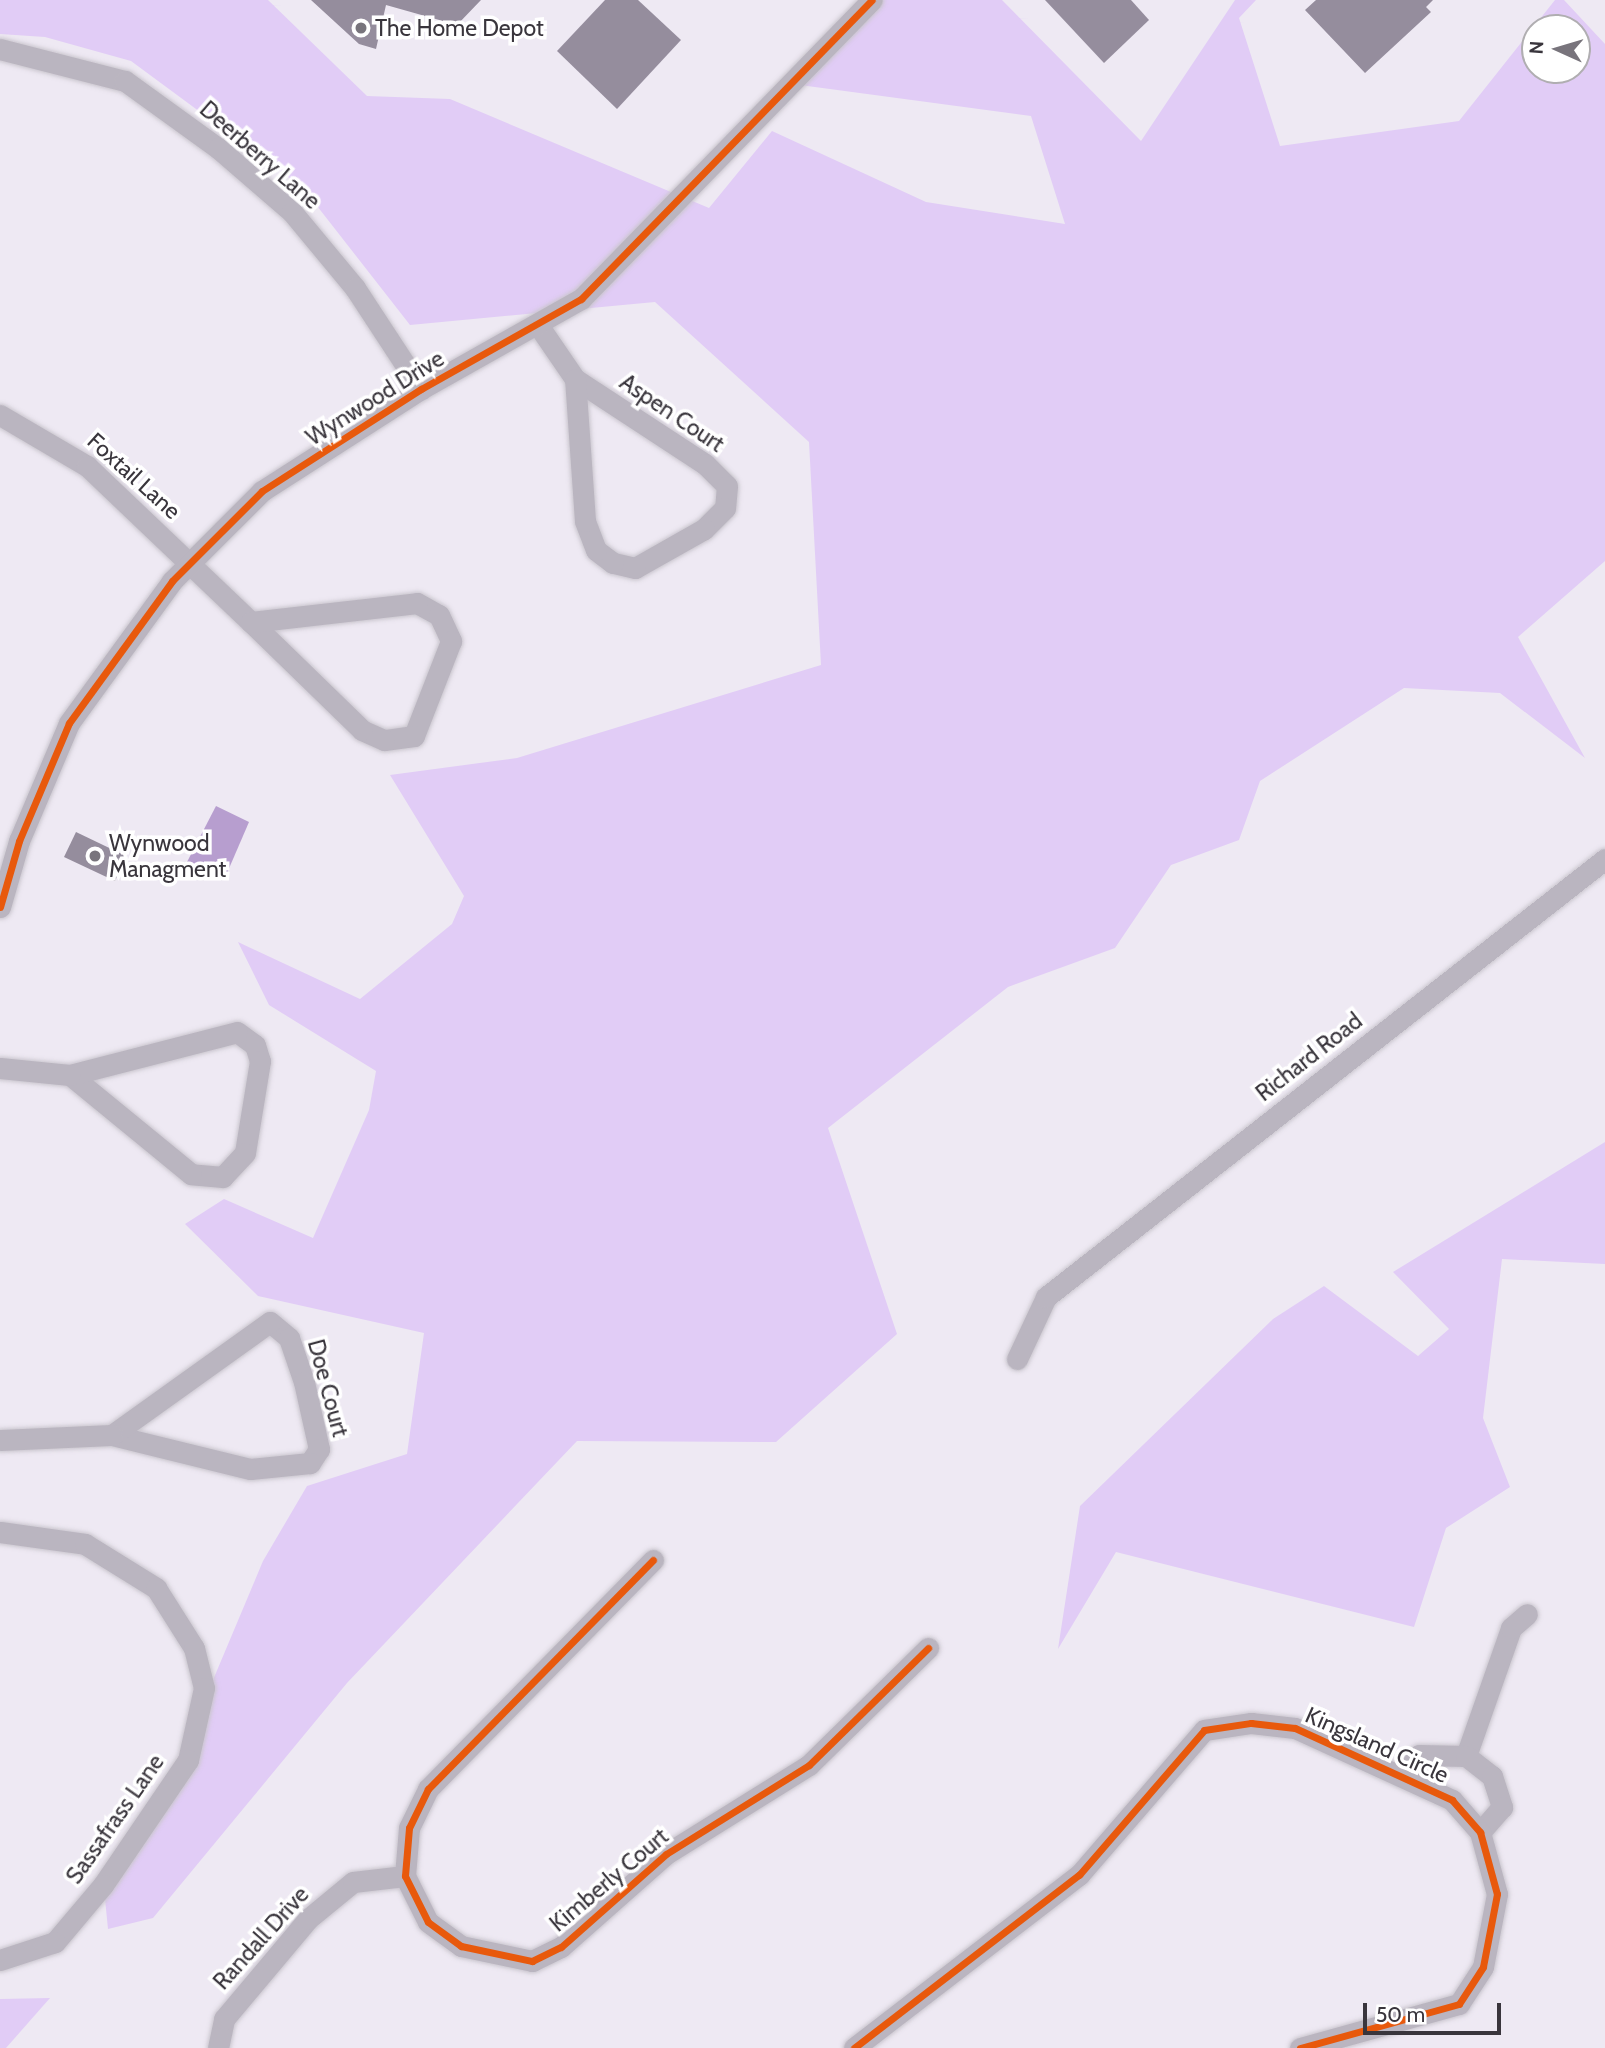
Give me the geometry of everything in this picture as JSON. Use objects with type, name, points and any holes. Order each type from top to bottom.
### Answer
[{"type":"street","name":"Wynwood Drive","points":[[0,907],[9,838],[69,723],[191,564],[262,491],[421,389],[581,299],[872,0]]},
{"type":"street","name":"Deerberry Lane","points":[[0,49],[125,81],[218,148],[292,212],[355,288],[421,389]]},
{"type":"street","name":"Aspen Court","points":[[538,325],[575,379],[705,464],[727,485],[725,508],[704,529],[635,568],[612,563],[596,550],[585,521],[575,379]]},
{"type":"street","name":"Foxtail Lane","points":[[0,415],[78,459],[362,730],[384,740],[414,736],[451,640],[439,615],[417,603],[251,622]]},
{"type":"street","name":"Richard Road","points":[[1017,1359],[1046,1297],[1605,859]]},
{"type":"street","points":[[0,1068],[70,1075],[237,1032],[255,1045],[260,1061],[245,1153],[223,1177],[191,1174],[70,1075]]},
{"type":"street","name":"Doe Court","points":[[0,1440],[73,1442],[112,1435],[250,1469],[303,1467],[319,1449],[289,1338],[270,1322],[112,1435]]},
{"type":"street","name":"Sassafrass Lane","points":[[0,1532],[85,1544],[156,1588],[194,1648],[204,1688],[188,1760],[103,1885],[55,1942],[0,1960]]},
{"type":"street","points":[[405,1876],[409,1828],[428,1789],[653,1560]]},
{"type":"street","points":[[1466,1756],[1511,1628],[1527,1614]]},
{"type":"street","name":"Kimberly Court","points":[[405,1876],[428,1922],[461,1946],[532,1961],[602,1916],[666,1854],[809,1765],[928,1648]]},
{"type":"street","name":"Kingsland Circle","points":[[854,2048],[1079,1875],[1204,1730],[1251,1723],[1294,1728],[1404,1774],[1452,1800],[1480,1832],[1497,1894],[1483,1967],[1471,1989],[1458,2004],[1300,2048]]},
{"type":"street","points":[[1404,1774],[1419,1755],[1466,1756],[1492,1776],[1502,1807],[1480,1832]]},
{"type":"street","name":"Randall Drive","points":[[218,2048],[225,2019],[308,1919],[353,1882],[405,1876]]},
{"type":"shaded area","points":[[0,0],[268,0],[367,96],[450,99],[709,208],[772,131],[926,202],[1065,224],[1031,116],[800,85],[879,0],[1002,0],[1141,141],[1235,0],[1256,0],[1239,18],[1280,146],[1459,121],[1521,43],[1521,84],[1591,84],[1591,29],[1605,44],[1605,561],[1518,637],[1585,758],[1500,693],[1404,688],[1260,781],[1239,840],[1171,865],[1115,948],[1008,987],[828,1128],[897,1334],[776,1442],[577,1441],[347,1683],[153,1918],[108,1929],[104,1889],[191,1762],[197,1718],[263,1561],[307,1486],[407,1454],[424,1333],[258,1296],[185,1224],[224,1199],[313,1238],[369,1110],[376,1071],[269,1005],[238,942],[360,999],[452,924],[464,896],[390,775],[517,758],[821,665],[809,442],[655,302],[410,325],[303,188],[131,61],[45,37],[0,34]]},
{"type":"shaded area","points":[[1555,0],[1564,0],[1577,14],[1544,14]]},
{"type":"shaded area","points":[[216,806],[249,822],[224,880],[187,862]]},
{"type":"shaded area","points":[[1605,1142],[1605,1264],[1502,1259],[1483,1418],[1510,1487],[1446,1528],[1414,1627],[1116,1552],[1058,1649],[1080,1506],[1273,1319],[1324,1286],[1418,1356],[1449,1329],[1393,1272]]},
{"type":"shaded area","points":[[50,1998],[6,2048],[0,2048],[0,1999]]},
{"type":"building","name":"The Home Depot","points":[[311,0],[481,0],[457,25],[386,5],[376,49],[359,44]]},
{"type":"building","points":[[605,0],[638,0],[681,40],[617,109],[557,51]]},
{"type":"building","points":[[1045,0],[1131,0],[1149,20],[1104,63]]},
{"type":"building","points":[[1316,0],[1433,0],[1426,7],[1431,12],[1365,73],[1305,10]]},
{"type":"building","name":"Wynwood Managment","points":[[76,832],[126,856],[115,881],[64,857]]},
{"type":"cycle path","points":[[0,907],[19,841],[69,723],[172,581],[262,491],[421,389],[581,299],[872,0]]},
{"type":"cycle path","points":[[653,1560],[428,1789],[409,1828],[405,1876],[428,1922],[461,1946],[532,1961],[561,1947],[666,1854],[809,1765],[928,1648]]},
{"type":"cycle path","points":[[854,2048],[1079,1875],[1204,1730],[1251,1723],[1295,1728],[1452,1800],[1480,1832],[1497,1894],[1483,1967],[1459,2004],[1300,2048]]},
{"type":"place","name":"The Home Depot","points":[[361,28]]},
{"type":"place","name":"Wynwood Managment","points":[[95,856]]}]
